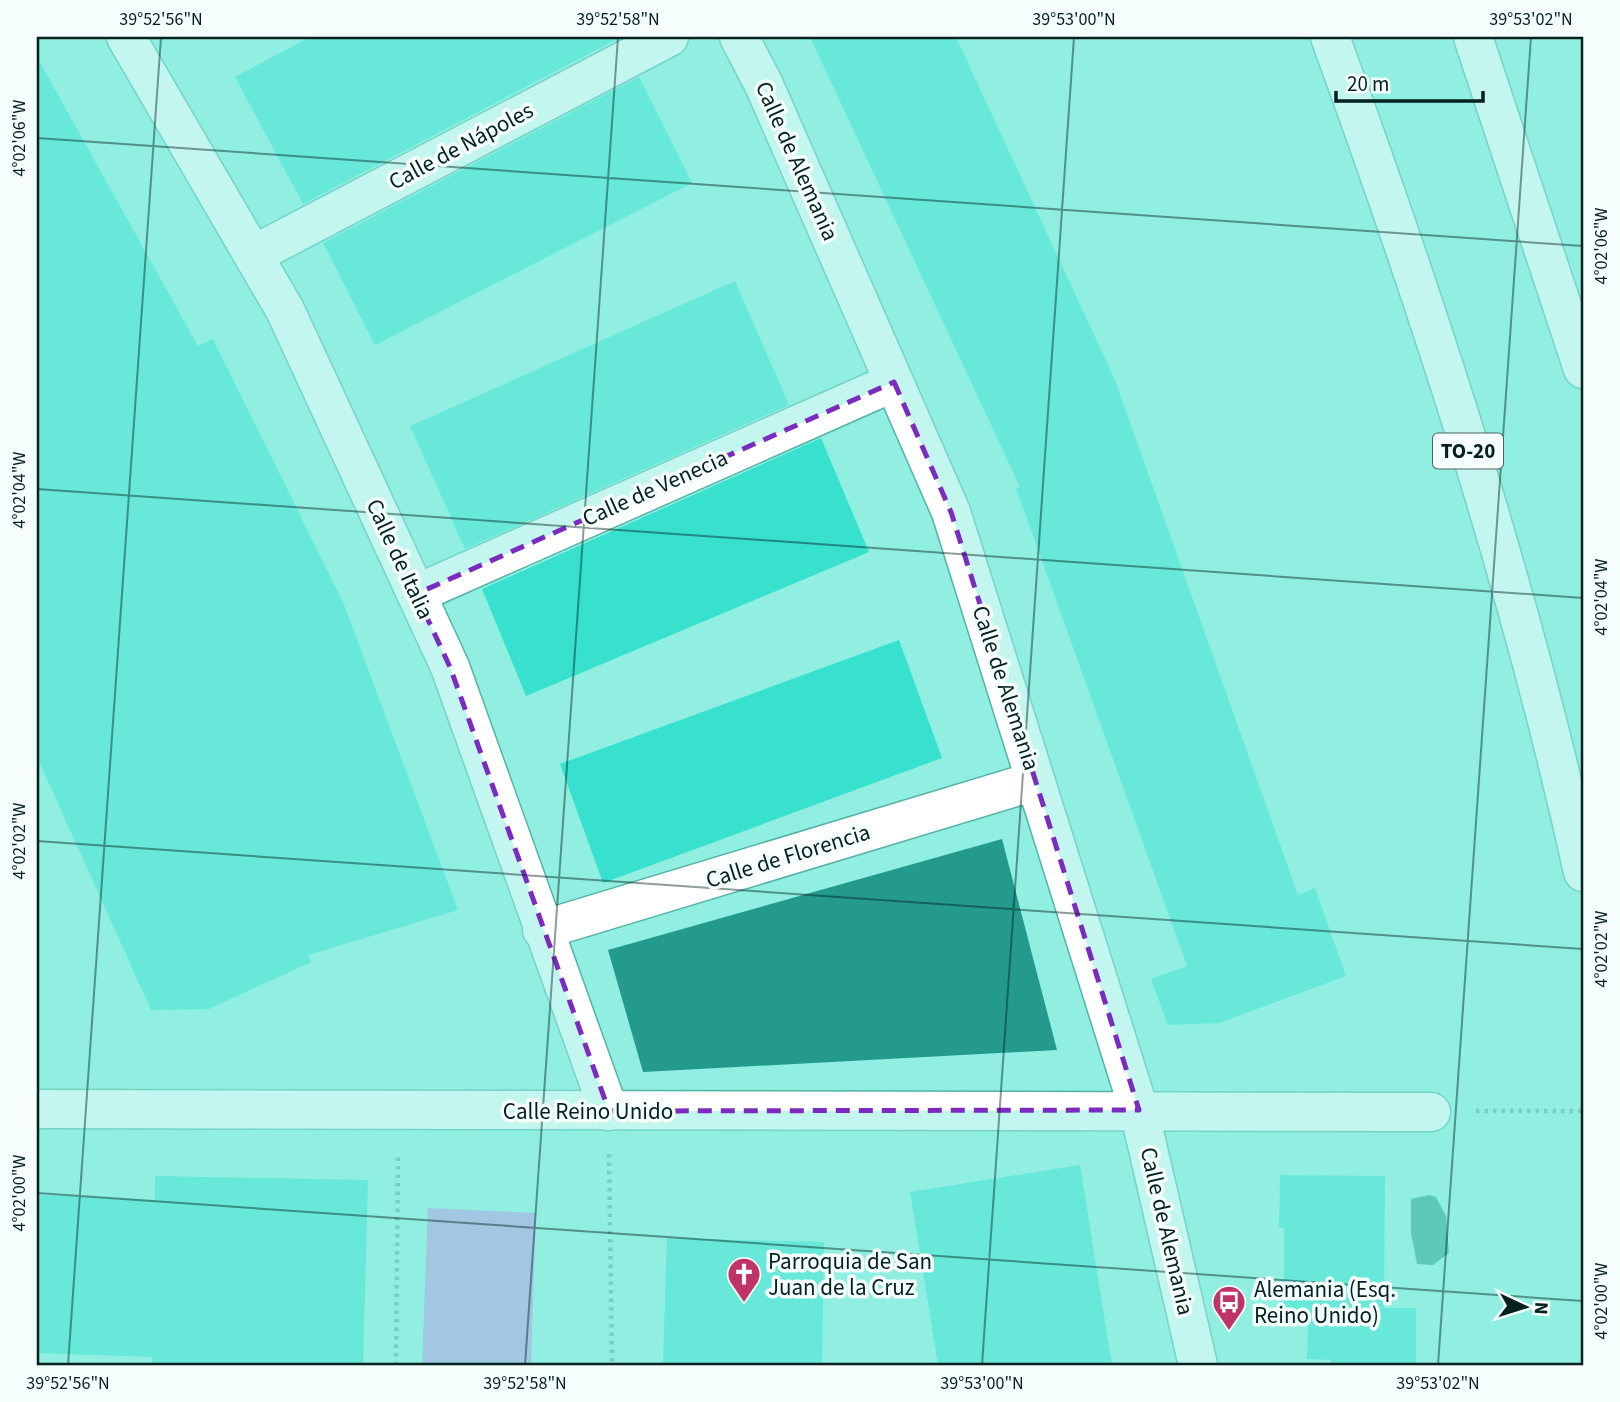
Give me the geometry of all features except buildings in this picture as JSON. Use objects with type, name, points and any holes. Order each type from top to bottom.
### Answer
[{"type":"main road","name":"Calle de Italia","points":[[126,37],[285,310],[450,667],[609,1111]]},
{"type":"main road","name":"Calle de Nápoles","points":[[253,255],[669,37]]},
{"type":"main road","name":"Calle de Alemania","points":[[739,37],[764,85],[951,512],[1139,1110],[1198,1365]]},
{"type":"main road","name":"TO-20","points":[[1330,37],[1440,357],[1513,599],[1583,872]]},
{"type":"main road","points":[[1473,37],[1583,369]]},
{"type":"main road","name":"Calle de Venecia","points":[[416,594],[894,383]]},
{"type":"main road","name":"Calle de Florencia","points":[[542,930],[1035,781]]},
{"type":"main road","name":"Calle Reino Unido","points":[[37,1109],[1431,1112]]},
{"type":"path","points":[[396,1365],[398,1110]]},
{"type":"path","points":[[609,1111],[612,1365]]},
{"type":"path","points":[[1431,1112],[1583,1111]]},
{"type":"highlighted area","points":[[894,382],[951,512],[1139,1110],[609,1111],[450,667],[416,594]]},
{"type":"shaded area","points":[[1002,839],[1057,1050],[643,1072],[608,950]]},
{"type":"shaded area","points":[[1429,1195],[1436,1197],[1446,1216],[1449,1253],[1433,1265],[1417,1264],[1411,1233],[1411,1199]]},
{"type":"shaded area","points":[[428,1208],[536,1213],[531,1365],[422,1365]]},
{"type":"place","name":"Parroquia de San Juan de la Cruz","points":[[744,1304]]},
{"type":"place","name":"Alemania (Esq. Reino Unido)","points":[[1229,1332]]}]
